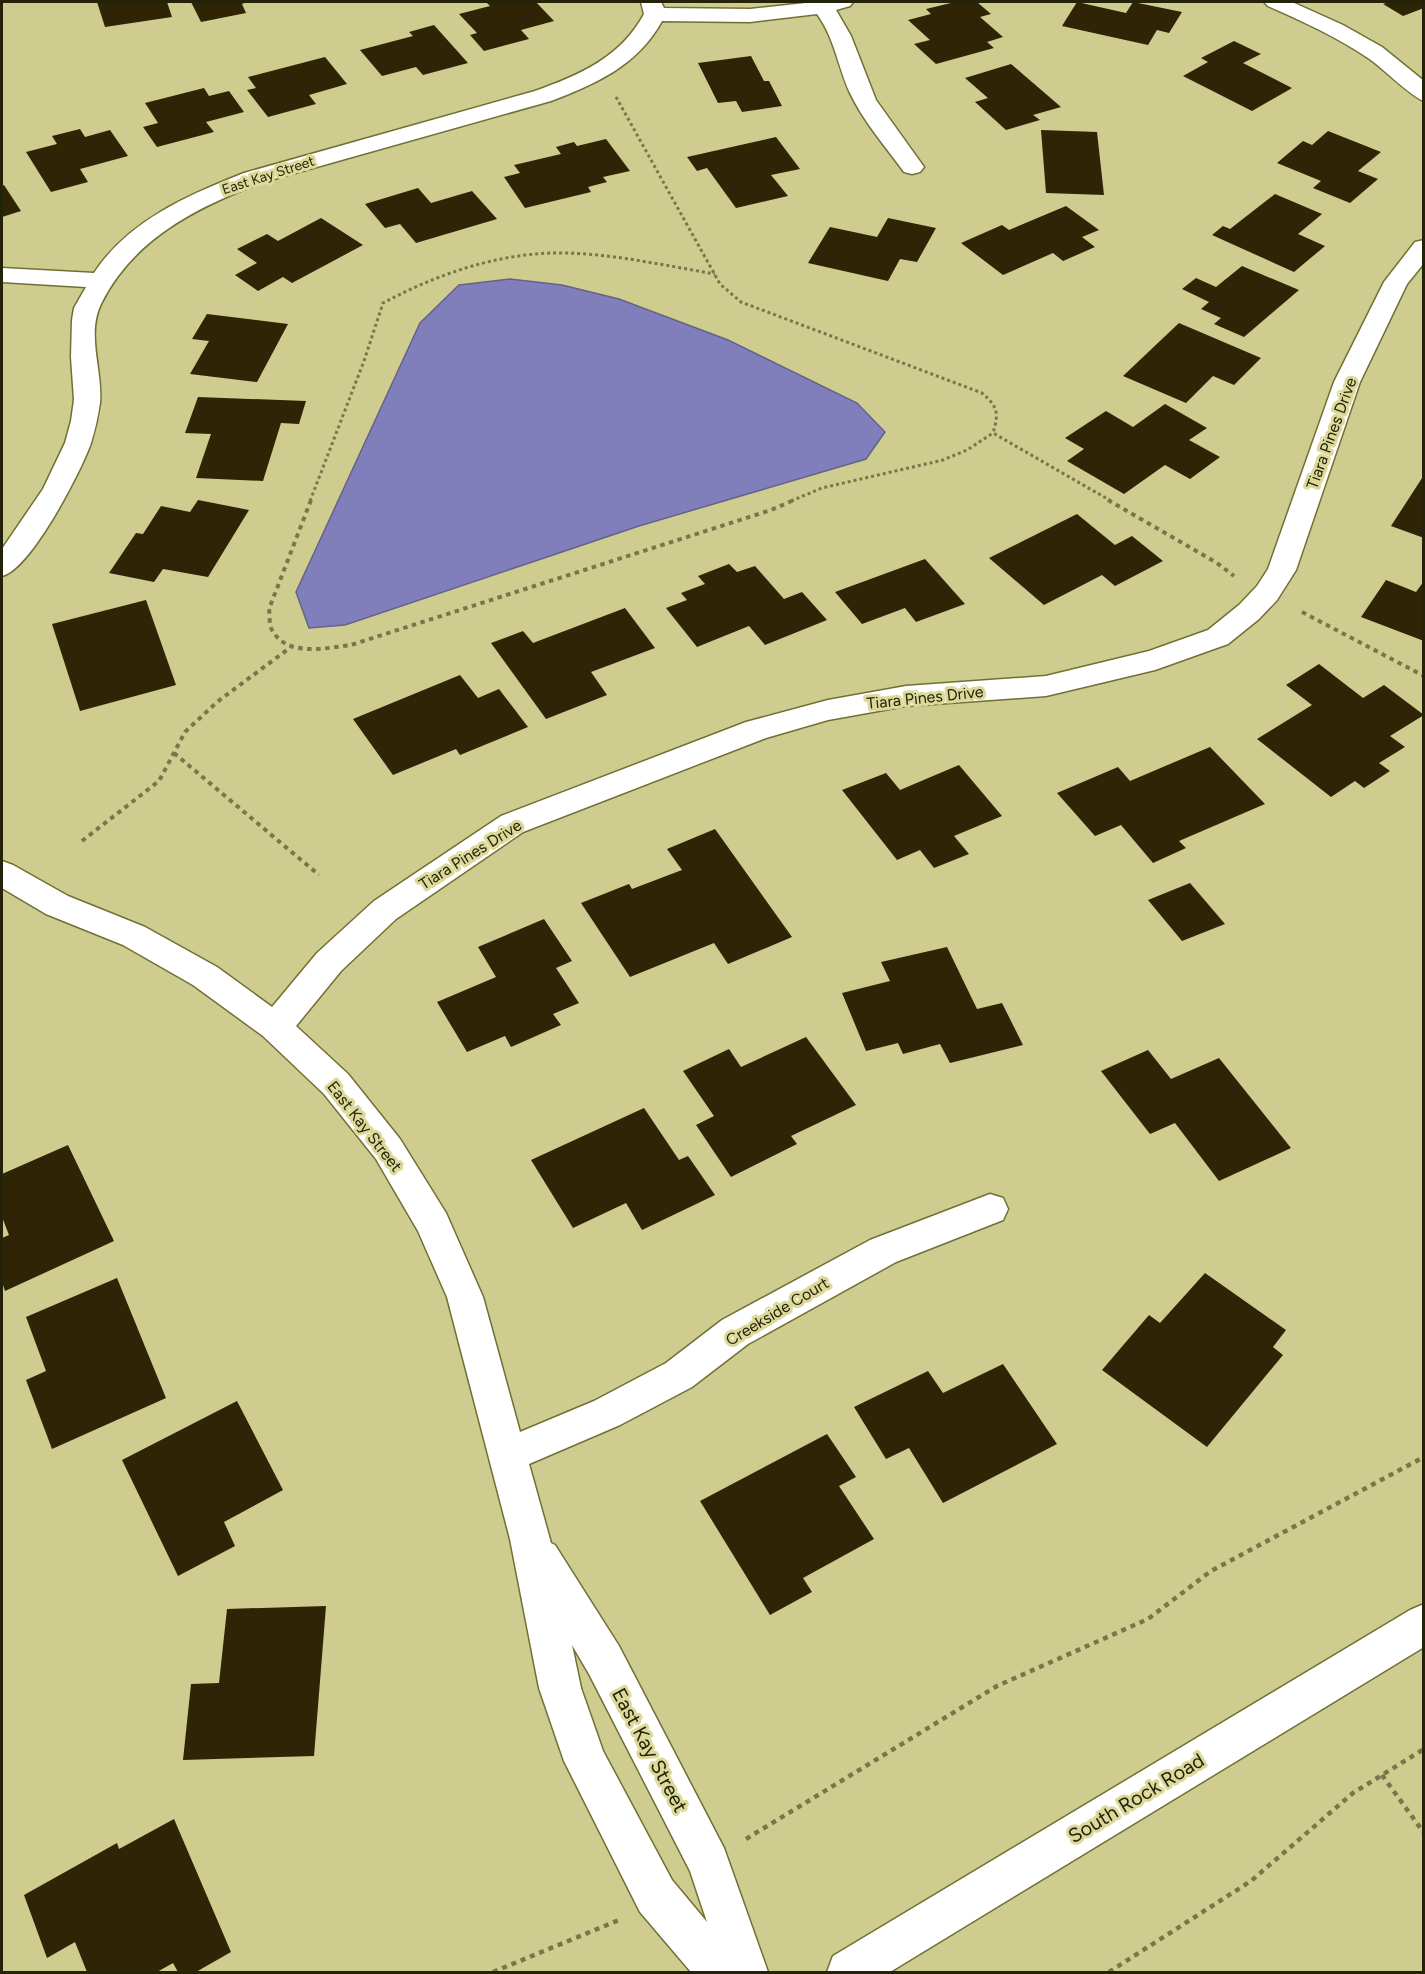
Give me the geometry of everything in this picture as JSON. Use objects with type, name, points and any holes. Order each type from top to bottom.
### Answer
[{"type":"street","points":[[1275,2],[1302,13],[1357,43],[1386,62],[1424,94]]},
{"type":"street","points":[[653,8],[706,17],[754,15],[832,4],[832,17],[860,92],[876,119],[912,166]]},
{"type":"street","name":"East Kay Street","points":[[2,567],[24,541],[56,491],[78,443],[87,401],[83,344],[86,311],[100,281],[119,257],[145,233],[177,211],[212,193],[252,178],[532,99],[579,83],[604,70],[629,52],[647,33],[653,8]]},
{"type":"street","name":"Tiara Pines Drive","points":[[275,1027],[329,962],[385,910],[512,824],[757,730],[828,710],[906,696],[1046,686],[1155,660],[1218,637],[1268,593],[1282,570],[1347,382],[1396,282],[1424,247]]},
{"type":"street","points":[[2,275],[100,281]]},
{"type":"street","name":"East Kay Street","points":[[4,878],[57,904],[134,936],[205,976],[275,1027],[336,1084],[388,1149],[433,1224],[465,1297],[530,1539],[560,1688],[585,1761],[656,1896],[720,1972]]},
{"type":"street","name":"Creekside Court","points":[[506,1456],[607,1413],[680,1375],[735,1332],[883,1251],[990,1209]]},
{"type":"street","name":"East Kay Street","points":[[530,1539],[604,1660],[709,1863],[746,1972]]},
{"type":"street","name":"South Rock Road","points":[[849,1972],[1424,1624]]},
{"type":"path","points":[[615,96],[715,274],[720,284],[741,302],[982,393],[993,403],[998,417],[993,433],[967,450],[943,460],[822,488],[771,510],[351,645],[302,649],[292,647],[286,645],[270,627],[269,609],[364,361],[383,303],[411,287],[443,274],[490,259],[532,255],[577,254],[633,260],[715,274]]},
{"type":"path","points":[[993,433],[1217,563],[1234,577]]},
{"type":"path","points":[[1302,612],[1424,676]]},
{"type":"path","points":[[82,841],[159,781],[185,732],[217,702],[292,647]]},
{"type":"path","points":[[174,753],[319,875]]},
{"type":"path","points":[[763,1828],[997,1686],[1148,1619],[1211,1571],[1424,1457]]},
{"type":"path","points":[[1108,1972],[1251,1881],[1353,1793],[1424,1749]]},
{"type":"path","points":[[1382,1775],[1424,1833]]},
{"type":"path","points":[[493,1972],[618,1920]]},
{"type":"shaded area","points":[[510,279],[562,285],[619,299],[728,340],[857,403],[885,432],[866,459],[639,526],[345,625],[309,628],[296,592],[420,323],[459,285]]},
{"type":"building","points":[[97,2],[167,2],[172,17],[105,27]]},
{"type":"building","points":[[191,2],[247,2],[242,4],[246,13],[201,22]]},
{"type":"building","points":[[486,2],[536,2],[554,21],[521,30],[529,39],[484,51],[470,35],[477,33],[459,14],[490,6]]},
{"type":"building","points":[[955,2],[977,2],[991,14],[980,17],[1003,37],[987,42],[994,48],[936,64],[914,44],[930,40],[908,20],[931,14],[926,9]]},
{"type":"building","points":[[1077,2],[1126,13],[1133,2],[1182,12],[1169,33],[1157,30],[1148,45],[1062,26]]},
{"type":"building","points":[[1424,2],[1424,8],[1403,16],[1383,4]]},
{"type":"building","points":[[434,25],[468,63],[423,75],[416,67],[382,76],[360,50],[413,36],[409,32]]},
{"type":"building","points":[[1234,41],[1261,54],[1243,63],[1292,88],[1252,111],[1183,76],[1208,62],[1201,58]]},
{"type":"building","points":[[751,56],[764,81],[769,81],[782,106],[742,112],[736,101],[718,103],[698,63]]},
{"type":"building","points":[[325,57],[347,84],[309,95],[316,104],[268,117],[247,90],[256,88],[248,77]]},
{"type":"building","points":[[1011,64],[1061,107],[1033,115],[1040,120],[1006,130],[975,102],[988,98],[965,78]]},
{"type":"building","points":[[204,88],[209,96],[229,91],[244,112],[206,122],[214,132],[157,147],[143,127],[158,123],[145,103]]},
{"type":"building","points":[[80,129],[85,137],[110,130],[128,156],[80,169],[88,182],[51,192],[26,152],[57,144],[52,136]]},
{"type":"building","points":[[1041,130],[1097,132],[1104,195],[1046,193]]},
{"type":"building","points":[[1328,131],[1381,152],[1358,171],[1378,179],[1350,203],[1313,188],[1321,181],[1277,163],[1303,141],[1312,145]]},
{"type":"building","points":[[776,137],[800,169],[771,175],[788,196],[736,208],[707,168],[697,171],[687,157]]},
{"type":"building","points":[[606,139],[630,171],[603,177],[607,182],[588,187],[591,192],[525,208],[504,177],[520,173],[514,165],[561,154],[556,147],[574,142],[577,146]]},
{"type":"building","points":[[4,185],[21,211],[2,217],[2,186]]},
{"type":"building","points":[[418,188],[431,203],[472,191],[497,219],[416,243],[400,224],[385,228],[365,204]]},
{"type":"building","points":[[1275,194],[1322,214],[1298,234],[1325,246],[1294,272],[1212,235],[1223,226],[1230,229]]},
{"type":"building","points":[[1066,206],[1099,230],[1082,237],[1095,247],[1063,261],[1053,253],[1003,275],[961,243],[1002,225],[1009,230]]},
{"type":"building","points":[[321,218],[363,245],[292,283],[283,277],[258,291],[235,275],[257,263],[237,249],[267,234],[278,241]]},
{"type":"building","points":[[888,218],[936,228],[917,262],[900,259],[888,281],[808,263],[830,227],[877,237]]},
{"type":"building","points":[[1242,266],[1299,290],[1244,337],[1214,324],[1221,318],[1201,309],[1209,302],[1182,289],[1196,278],[1216,287]]},
{"type":"building","points":[[207,314],[288,324],[257,382],[190,374],[209,341],[192,339]]},
{"type":"building","points":[[1179,323],[1261,358],[1234,385],[1213,376],[1186,403],[1123,376]]},
{"type":"building","points":[[198,397],[306,401],[299,424],[281,423],[263,481],[196,478],[211,434],[185,433]]},
{"type":"building","points":[[1165,404],[1207,428],[1189,440],[1220,457],[1190,479],[1165,465],[1124,494],[1067,461],[1084,449],[1065,438],[1106,411],[1133,427]]},
{"type":"building","points":[[1424,475],[1424,538],[1391,526]]},
{"type":"building","points":[[198,500],[249,510],[208,577],[163,569],[154,582],[109,573],[136,533],[143,534],[161,506],[190,512]]},
{"type":"building","points":[[1077,514],[1115,545],[1132,536],[1163,561],[1115,586],[1102,575],[1044,605],[989,558]]},
{"type":"building","points":[[925,559],[965,604],[916,622],[905,608],[862,624],[835,592]]},
{"type":"building","points":[[729,564],[737,572],[755,566],[784,599],[802,592],[827,620],[765,645],[749,626],[697,647],[666,608],[687,600],[681,593],[705,584],[698,576]]},
{"type":"building","points":[[1386,580],[1416,592],[1424,581],[1424,641],[1361,617]]},
{"type":"building","points":[[146,600],[176,685],[80,711],[52,624]]},
{"type":"building","points":[[625,608],[655,648],[591,672],[607,695],[546,719],[491,643],[523,631],[533,643]]},
{"type":"building","points":[[1319,664],[1363,698],[1384,685],[1424,715],[1390,736],[1405,747],[1379,763],[1390,771],[1364,788],[1355,781],[1331,797],[1257,739],[1312,705],[1286,685]]},
{"type":"building","points":[[460,675],[478,698],[499,689],[528,727],[460,755],[456,749],[393,775],[353,719]]},
{"type":"building","points":[[1210,747],[1265,804],[1179,841],[1186,848],[1153,863],[1121,825],[1095,836],[1057,793],[1118,767],[1130,781]]},
{"type":"building","points":[[959,765],[1002,816],[954,836],[969,854],[934,868],[920,850],[897,860],[842,790],[886,773],[900,790]]},
{"type":"building","points":[[715,829],[792,937],[728,964],[714,943],[630,977],[581,903],[629,884],[632,889],[682,870],[667,849]]},
{"type":"building","points":[[1190,883],[1225,924],[1182,941],[1148,900]]},
{"type":"building","points":[[544,919],[572,961],[556,968],[579,1003],[553,1014],[561,1025],[511,1047],[505,1036],[467,1052],[437,1002],[496,977],[478,947]]},
{"type":"building","points":[[947,947],[977,1009],[1002,1003],[1023,1045],[950,1063],[940,1044],[903,1054],[898,1043],[866,1051],[842,993],[890,981],[881,962]]},
{"type":"building","points":[[806,1037],[856,1105],[791,1136],[797,1144],[731,1177],[696,1125],[714,1116],[683,1071],[729,1049],[741,1067]]},
{"type":"building","points":[[1148,1050],[1171,1079],[1219,1058],[1291,1148],[1219,1181],[1175,1123],[1150,1134],[1101,1071]]},
{"type":"building","points":[[644,1108],[679,1160],[688,1156],[715,1195],[642,1230],[626,1203],[573,1228],[531,1160]]},
{"type":"building","points":[[68,1145],[114,1241],[5,1291],[2,1282],[2,1238],[9,1235],[2,1217],[2,1174]]},
{"type":"building","points":[[1205,1273],[1286,1330],[1273,1347],[1283,1355],[1207,1447],[1102,1370],[1149,1315],[1160,1323]]},
{"type":"building","points":[[117,1278],[166,1398],[52,1449],[26,1380],[46,1371],[26,1317]]},
{"type":"building","points":[[1003,1364],[1057,1444],[943,1503],[909,1448],[886,1459],[854,1407],[928,1371],[943,1393]]},
{"type":"building","points":[[237,1401],[283,1490],[224,1522],[235,1546],[178,1576],[122,1460]]},
{"type":"building","points":[[827,1434],[856,1477],[839,1486],[874,1539],[803,1578],[812,1592],[770,1615],[700,1501]]},
{"type":"building","points":[[326,1606],[314,1756],[183,1760],[191,1684],[219,1683],[227,1609]]},
{"type":"building","points":[[174,1819],[231,1952],[196,1972],[178,1972],[173,1963],[157,1972],[87,1972],[75,1942],[47,1958],[24,1895],[117,1843],[119,1849]]}]
